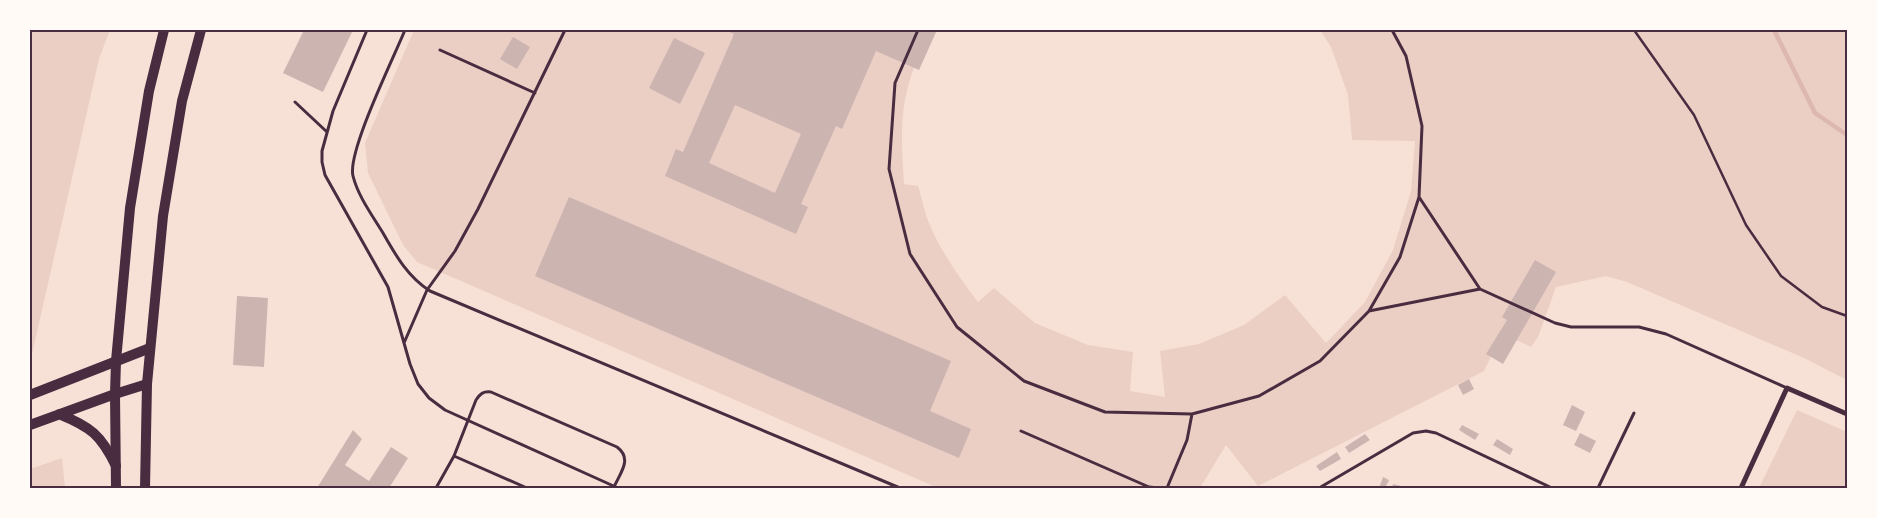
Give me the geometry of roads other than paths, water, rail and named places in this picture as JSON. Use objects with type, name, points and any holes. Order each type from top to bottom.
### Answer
[{"type":"main road","points":[[116,488],[114,394],[130,208],[149,91],[164,30]]},
{"type":"main road","points":[[145,488],[147,384],[165,206],[182,101],[201,30]]},
{"type":"main road","points":[[30,395],[150,348]]},
{"type":"main road","points":[[30,425],[147,384]]},
{"type":"main road","points":[[59,414],[81,423],[96,435],[106,446],[116,466]]},
{"type":"street","points":[[1741,488],[1787,388],[1847,414]]},
{"type":"lane","points":[[367,30],[333,111],[322,151],[322,162],[325,176],[388,287],[410,364],[418,384],[429,398],[445,410],[468,420],[615,488],[626,461],[625,454],[617,447],[491,392],[486,392],[480,394],[476,400],[468,420],[454,456],[436,488]]},
{"type":"lane","points":[[405,30],[358,143],[352,163],[353,175],[360,194],[401,264],[415,281],[427,290],[900,488]]},
{"type":"lane","points":[[404,343],[427,290],[455,251],[478,209],[565,30]]},
{"type":"lane","points":[[918,30],[895,83],[888,169],[910,254],[957,327],[1024,382],[1106,412],[1192,414],[1259,396],[1320,361],[1369,311],[1400,257],[1419,197],[1422,126],[1406,56],[1392,30]]},
{"type":"lane","points":[[440,50],[534,93]]},
{"type":"lane","points":[[295,102],[327,132]]},
{"type":"lane","points":[[1419,197],[1480,289],[1555,324],[1571,327],[1639,327],[1666,334],[1787,388]]},
{"type":"lane","points":[[1369,311],[1480,289]]},
{"type":"lane","points":[[1598,488],[1634,413]]},
{"type":"lane","points":[[1167,488],[1188,440],[1192,414]]},
{"type":"lane","points":[[1020,431],[1149,487],[1159,488]]},
{"type":"lane","points":[[1319,488],[1412,433],[1426,431],[1436,433],[1552,488]]},
{"type":"lane","points":[[454,456],[527,488]]},
{"type":"waterway","points":[[1774,30],[1815,113],[1847,135]]}]
